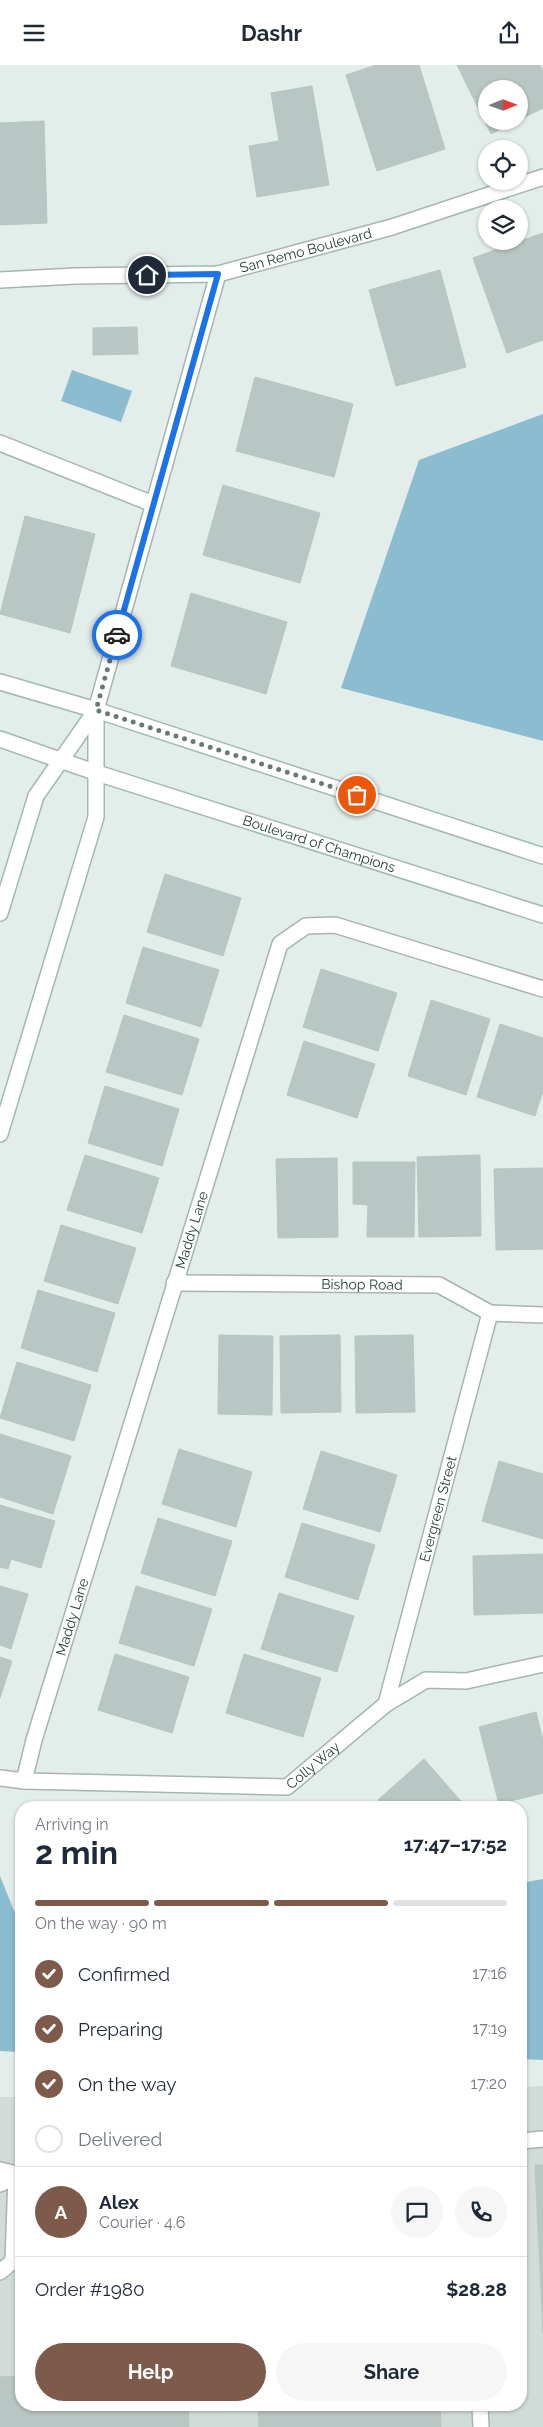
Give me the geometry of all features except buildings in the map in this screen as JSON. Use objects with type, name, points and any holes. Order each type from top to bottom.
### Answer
[{"type":"street","name":"San Remo Boulevard","points":[[0,280],[76,275],[218,274],[392,227],[543,177]]},
{"type":"street","points":[[0,1134],[96,817],[96,710],[218,274]]},
{"type":"street","points":[[0,443],[153,504]]},
{"type":"street","points":[[0,682],[96,710],[543,856]]},
{"type":"street","points":[[0,913],[36,795],[96,710]]},
{"type":"street","name":"Boulevard of Champions","points":[[0,739],[96,773],[543,915]]},
{"type":"street","name":"Maddy Lane","points":[[24,1781],[34,1740],[280,944],[306,926],[335,925],[543,989]]},
{"type":"street","name":"Bishop Road","points":[[174,1283],[439,1285],[490,1313],[543,1315]]},
{"type":"street","name":"Evergreen Street","points":[[386,1704],[490,1313]]},
{"type":"street","name":"Colly Way","points":[[0,1777],[24,1781],[287,1787],[386,1704],[426,1680],[466,1681],[543,1664]]},
{"type":"street","points":[[527,2140],[543,2139]]},
{"type":"street","points":[[0,2171],[15,2175]]},
{"type":"street","points":[[0,2184],[15,2178]]},
{"type":"street","points":[[0,2271],[15,2259]]},
{"type":"street","points":[[480,2411],[481,2427]]},
{"type":"shaded area","points":[[543,2086],[543,2427],[0,2427],[0,2097],[15,2097],[15,2411],[527,2411],[527,2087]]},
{"type":"water","points":[[72,370],[132,391],[121,422],[61,401]]},
{"type":"water","points":[[543,414],[543,741],[341,688],[419,460]]},
{"type":"water","points":[[0,1876],[15,1913],[15,2052],[0,2051]]},
{"type":"water","points":[[543,1879],[543,2060],[527,2059],[527,1882]]},
{"type":"way so far","points":[[117,635],[96,710],[357,795]]},
{"type":"route","points":[[117,635],[218,274],[147,275]]}]
